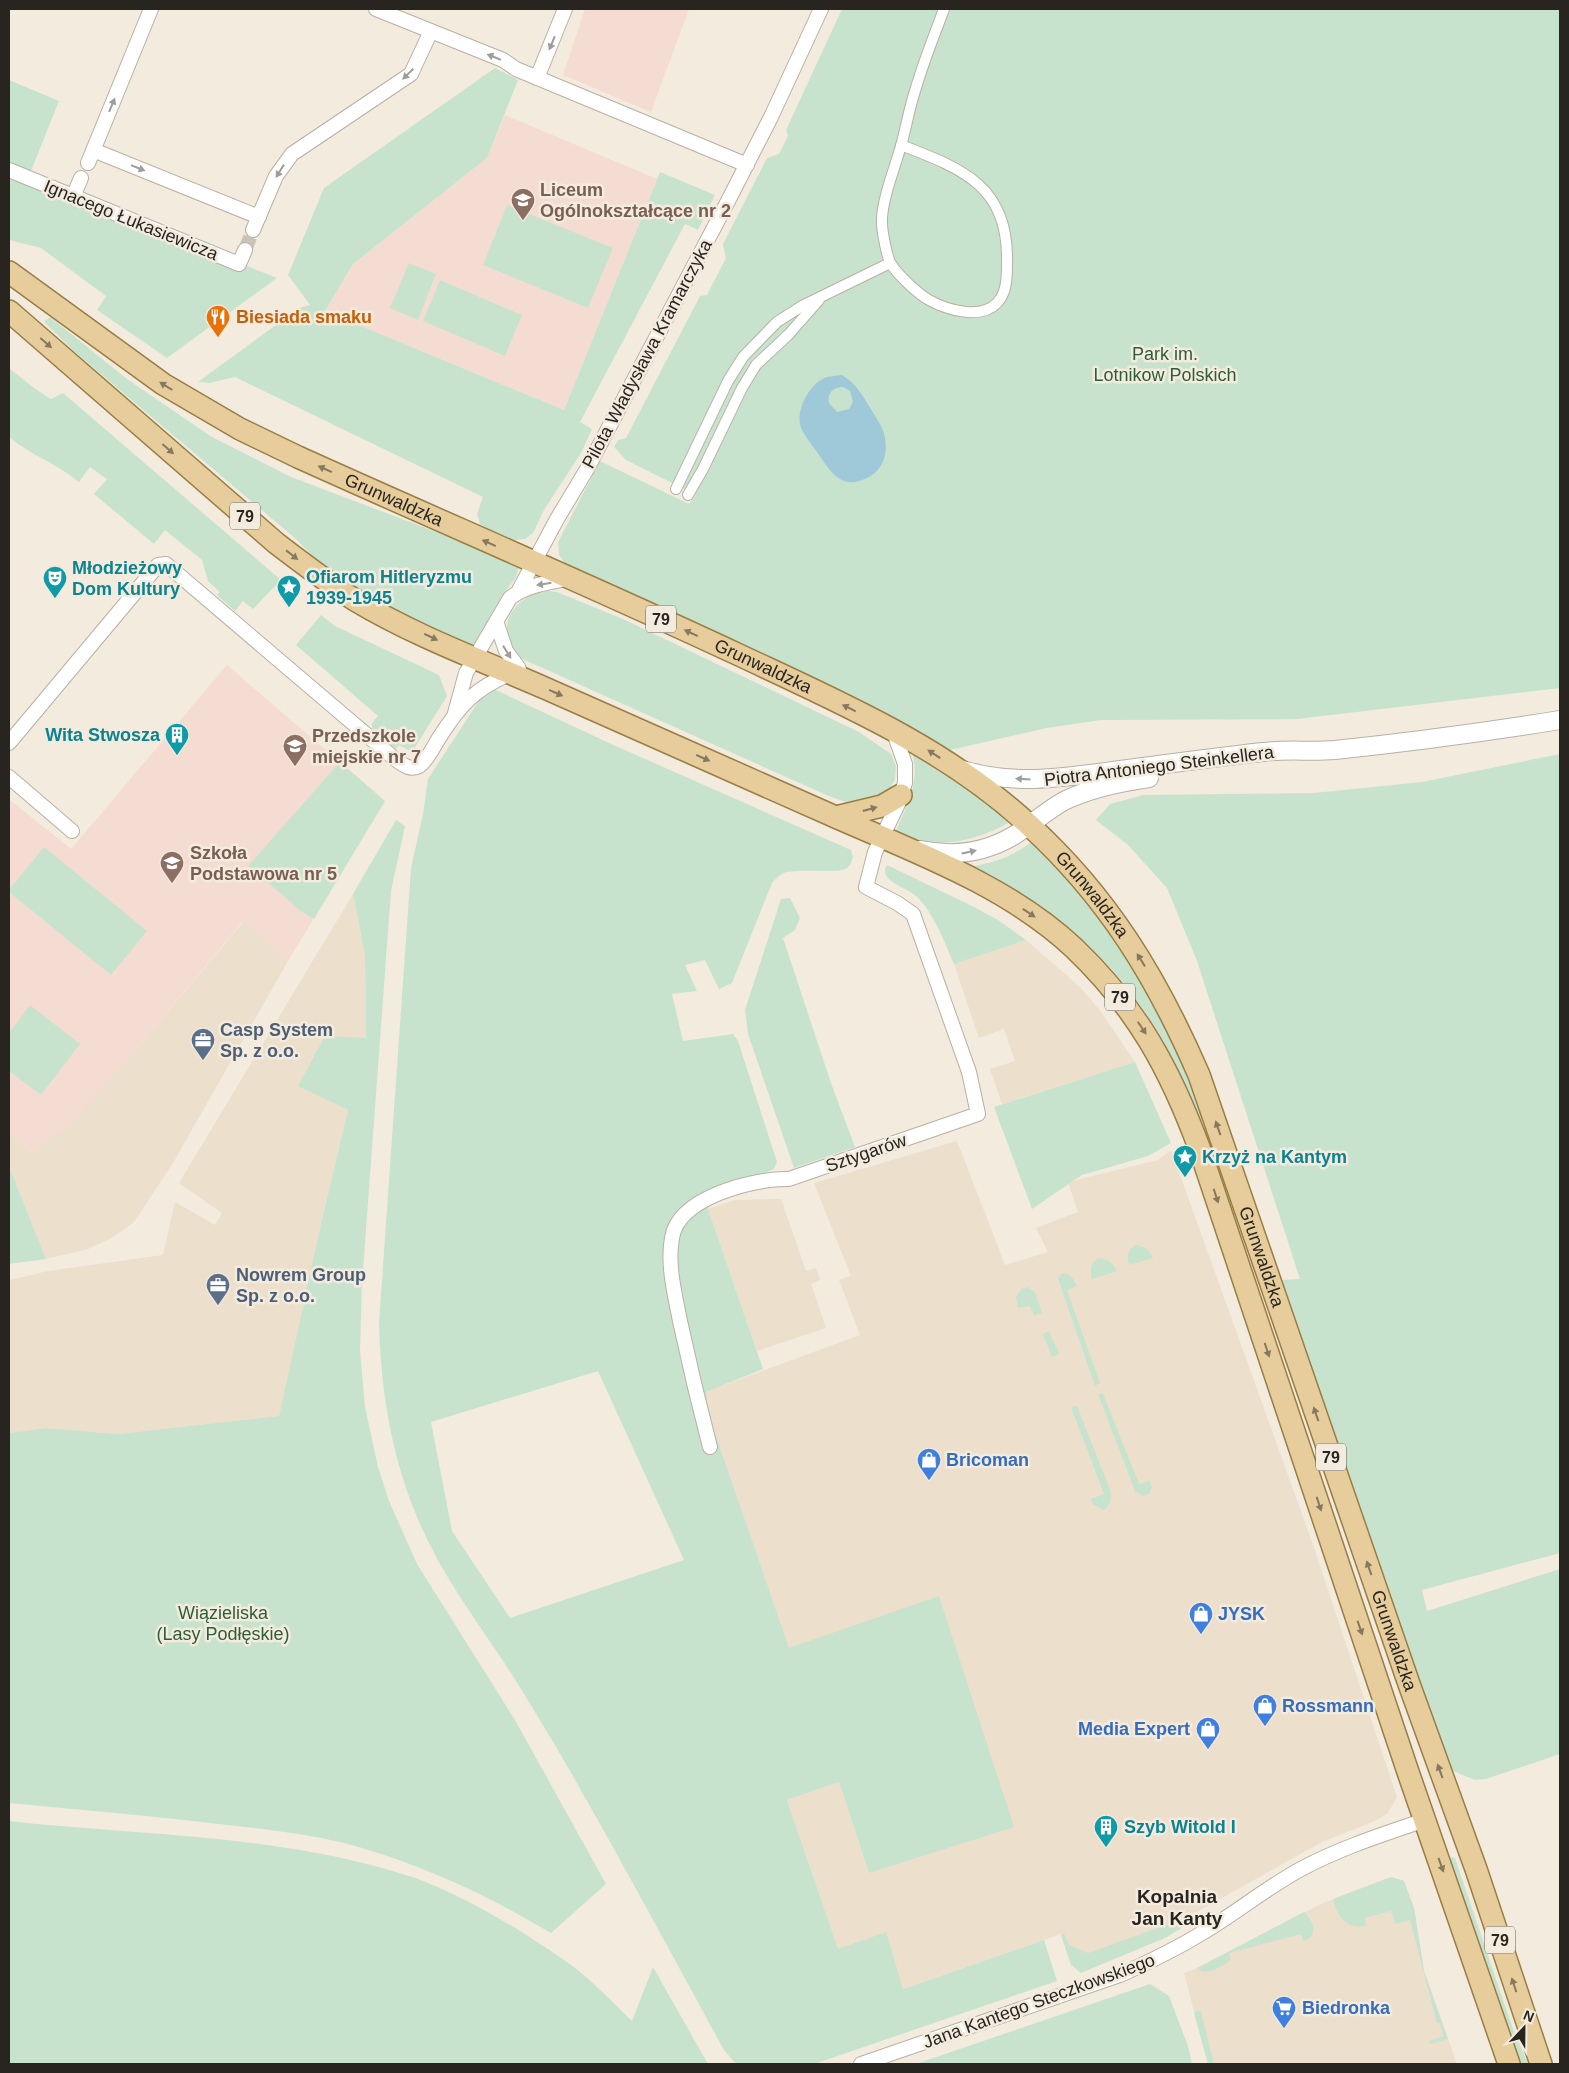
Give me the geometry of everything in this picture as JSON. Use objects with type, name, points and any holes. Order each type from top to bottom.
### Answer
[{"type":"main road","name":"Grunwaldzka","points":[[9,272],[138,367],[200,406],[298,457],[571,578],[893,730],[956,768],[999,799],[1065,860],[1100,900],[1129,941],[1166,1003],[1199,1076],[1409,1684],[1476,1869],[1541,2064]]},
{"type":"main road","name":"Grunwaldzka","points":[[9,311],[276,543],[316,574],[373,609],[517,676],[885,839],[993,891],[1023,909],[1062,937],[1104,978],[1126,1005],[1159,1056],[1183,1106],[1200,1150],[1509,2064]]},
{"type":"main road","points":[[836,817],[882,806],[901,795]]},
{"type":"street","points":[[151,9],[91,156],[258,217]]},
{"type":"street","points":[[376,9],[503,60],[516,69],[747,165]]},
{"type":"street","points":[[537,78],[566,9]]},
{"type":"street","name":"Pilota Władysława Kramarczyka","points":[[454,714],[466,673],[497,624],[510,598],[518,592],[557,519],[587,469],[747,165],[791,76],[821,9]]},
{"type":"street","points":[[901,145],[942,160],[964,172],[983,187],[996,209],[1006,230],[1006,280],[1004,292],[997,303],[987,309],[969,313],[930,300],[913,287],[890,263],[882,223],[889,186],[914,92],[944,9]]},
{"type":"street","points":[[253,230],[276,176],[292,154],[411,74],[431,31]]},
{"type":"street","name":"Ignacego Łukasiewicza","points":[[9,170],[239,264],[245,250]]},
{"type":"street","points":[[73,197],[82,178]]},
{"type":"street","points":[[676,489],[728,380],[743,357],[777,322],[802,306],[822,298],[890,263]]},
{"type":"street","points":[[688,495],[703,470],[742,388],[756,365],[789,334],[822,298]]},
{"type":"street","points":[[9,743],[158,566],[166,564],[395,759],[413,768],[422,763],[454,714],[485,685],[517,676],[518,667],[506,651],[497,624]]},
{"type":"street","points":[[518,592],[532,586],[571,578]]},
{"type":"street","name":"Piotra Antoniego Steinkellera","points":[[956,768],[995,777],[1070,778],[1265,752],[1333,750],[1492,731],[1560,720]]},
{"type":"street","points":[[885,839],[904,783],[905,764],[893,730]]},
{"type":"street","name":"Piotra Antoniego Steinkellera","points":[[885,839],[923,851],[960,854],[989,848],[1014,836],[1049,810],[1074,797],[1129,781],[1268,764],[1333,750]]},
{"type":"street","points":[[9,777],[72,831]]},
{"type":"street","name":"Sztygarów","points":[[710,1447],[690,1371],[672,1272],[672,1237],[678,1223],[701,1201],[712,1196],[771,1179],[789,1180],[978,1114],[969,1072],[913,914],[897,903],[866,887],[875,852],[885,839]]},
{"type":"street","name":"Jana Kantego Steczkowskiego","points":[[861,2064],[1127,1972],[1194,1938],[1253,1898],[1312,1864],[1338,1852],[1425,1820]]},
{"type":"shaded area","points":[[585,9],[689,9],[651,112],[563,75]]},
{"type":"shaded area","name":"Liceum Ogólnokształcące nr 2","points":[[505,115],[657,179],[564,410],[325,311],[353,264],[487,158]]},
{"type":"shaded area","name":"Szkoła Podstawowa nr 5","points":[[227,665],[385,801],[288,961],[242,922],[131,1056],[66,1128],[31,1152],[9,1133],[9,799],[71,849]]},
{"type":"shaded area","points":[[353,894],[365,955],[366,1039],[298,1085],[348,1110],[279,1416],[118,1434],[46,1428],[9,1433],[9,1275],[10,1280],[48,1271],[163,1255],[175,1202],[215,1225],[222,1213],[179,1183]]},
{"type":"shaded area","points":[[243,922],[288,961],[173,1163],[134,1222],[112,1238],[88,1249],[46,1259],[11,1171],[9,1171],[9,1133],[31,1152],[131,1056]]},
{"type":"shaded area","points":[[1026,940],[1081,988],[1101,1012],[1135,1062],[1002,1104],[990,1069],[1015,1061],[1004,1029],[979,1038],[954,964]]},
{"type":"shaded area","points":[[957,1141],[1005,1265],[1048,1252],[1036,1228],[1078,1212],[1068,1182],[1158,1160],[1171,1150],[1312,1542],[1397,1797],[1388,1813],[1375,1821],[1322,1842],[1179,1922],[1088,1954],[1068,1945],[1064,1933],[902,1989],[838,1949],[787,1800],[839,1782],[869,1873],[939,1597],[789,1649],[710,1418],[705,1392],[860,1335],[839,1280],[851,1276],[814,1183]]},
{"type":"shaded area","points":[[781,1199],[806,1271],[816,1268],[820,1280],[811,1284],[826,1328],[757,1351],[708,1209],[735,1200]]},
{"type":"shaded area","points":[[1391,1877],[1404,1881],[1414,1908],[1424,1971],[1457,2064],[1208,2064],[1184,1973],[1200,1967],[1323,1903]]},
{"type":"green space","name":"Park im. Lotnikow Polskich","points":[[842,9],[1560,9],[1560,688],[1297,719],[1101,720],[1047,728],[950,750],[566,565],[559,555],[558,542],[600,461],[689,504],[696,495],[626,460],[614,447],[618,440],[626,438],[700,296],[707,295],[726,258],[723,244],[767,158],[779,154],[788,136],[786,130]]},
{"type":"green space","points":[[495,68],[518,80],[487,158],[353,264],[325,311],[564,410],[660,172],[715,195],[698,230],[685,224],[580,422],[592,429],[581,453],[544,510],[533,533],[525,539],[515,540],[480,524],[477,514],[483,497],[235,377],[210,383],[198,382],[299,308],[310,305],[288,275],[324,188]]},
{"type":"green space","points":[[9,80],[59,101],[31,171],[33,180],[277,278],[167,358],[97,310],[106,296],[41,248],[9,240]]},
{"type":"green space","points":[[507,205],[613,248],[588,308],[483,265]]},
{"type":"green space","points":[[409,263],[436,274],[418,320],[390,308]]},
{"type":"green space","points":[[440,280],[522,315],[505,356],[423,321]]},
{"type":"green space","points":[[50,317],[127,379],[212,437],[291,477],[439,533],[519,567],[516,577],[501,597],[475,647],[415,620],[347,583],[321,565],[296,539],[75,352],[44,322]]},
{"type":"green space","points":[[9,368],[51,399],[63,393],[281,580],[253,609],[243,601],[235,611],[217,595],[220,592],[208,581],[202,560],[165,530],[154,544],[94,494],[107,479],[90,467],[79,482],[9,437]]},
{"type":"green space","points":[[541,590],[557,592],[623,619],[859,732],[891,754],[896,766],[895,779],[889,791],[879,800],[852,804],[831,797],[518,657],[513,651],[507,634],[509,617],[525,598]]},
{"type":"green space","points":[[321,615],[335,626],[439,675],[447,696],[414,749],[408,750],[399,745],[396,749],[372,729],[372,723],[378,716],[296,645]]},
{"type":"green space","points":[[496,690],[609,743],[851,850],[853,857],[849,866],[843,870],[799,871],[784,873],[779,876],[772,883],[732,983],[719,989],[705,960],[685,965],[697,991],[672,994],[683,1041],[733,1034],[738,1041],[777,1162],[774,1169],[765,1173],[708,1191],[708,1209],[763,1369],[706,1392],[710,1418],[789,1648],[939,1596],[1014,1827],[869,1873],[839,1782],[787,1800],[838,1949],[886,1932],[903,1989],[1044,1940],[1057,1981],[814,2064],[736,2064],[724,2050],[629,1875],[563,1759],[511,1673],[440,1565],[411,1502],[395,1452],[382,1376],[379,1323],[411,868],[423,814],[428,779],[480,699],[487,693]],"holes":[[[598,1371],[684,1560],[510,1618],[452,1531],[431,1422]]]},
{"type":"green space","points":[[912,753],[964,787],[1010,822],[979,836],[956,842],[933,843],[895,833],[911,794],[915,774]]},
{"type":"green space","points":[[1560,754],[1560,1553],[1422,1590],[1427,1611],[1560,1569],[1560,1754],[1486,1779],[1475,1780],[1453,1771],[1439,1739],[1281,1280],[1300,1279],[1197,961],[1167,888],[1128,845],[1096,820],[1110,804],[1143,795],[1314,793],[1422,782]]},
{"type":"green space","points":[[340,762],[385,801],[314,919],[302,912],[248,866]]},
{"type":"green space","name":"Wiązieliska (Lasy Podłęskie)","points":[[396,820],[405,826],[391,891],[362,1284],[360,1351],[365,1407],[378,1467],[389,1501],[417,1564],[515,1720],[606,1884],[551,1933],[506,1907],[459,1884],[387,1856],[345,1843],[261,1829],[9,1803],[9,1433],[46,1428],[118,1434],[279,1416],[348,1110],[298,1086],[325,1036],[366,1038],[365,955],[353,894]]},
{"type":"green space","points":[[1031,842],[1062,873],[1091,907],[1130,960],[1168,1031],[1205,1121],[1201,1122],[1157,1029],[1108,965],[1068,928],[1046,911],[1018,892],[970,867],[1002,859],[1017,852]]},
{"type":"green space","points":[[44,847],[147,931],[111,975],[9,892]]},
{"type":"green space","points":[[887,865],[974,907],[998,920],[1026,940],[954,964],[928,911],[916,896],[890,880],[885,871]]},
{"type":"green space","points":[[790,898],[800,918],[795,930],[783,938],[831,1083],[855,1147],[794,1168],[748,1034],[745,1010],[781,899]]},
{"type":"green space","points":[[30,1005],[80,1044],[41,1095],[9,1071],[9,1033]]},
{"type":"green space","points":[[1135,1062],[1171,1143],[1148,1156],[1082,1175],[1032,1209],[994,1107]]},
{"type":"green space","points":[[9,1171],[11,1171],[46,1259],[9,1264]]},
{"type":"green space","points":[[1135,1245],[1146,1248],[1153,1258],[1129,1265],[1128,1254]]},
{"type":"green space","points":[[1098,1258],[1109,1262],[1117,1271],[1092,1279],[1091,1267]]},
{"type":"green space","points":[[1062,1273],[1068,1274],[1077,1286],[1067,1290],[1100,1383],[1095,1386],[1058,1279]]},
{"type":"green space","points":[[1028,1287],[1035,1292],[1042,1313],[1034,1316],[1030,1306],[1018,1308],[1016,1297],[1021,1289]]},
{"type":"green space","points":[[1049,1331],[1059,1354],[1052,1357],[1043,1334]]},
{"type":"green space","points":[[1103,1393],[1139,1484],[1150,1481],[1152,1487],[1149,1494],[1143,1496],[1135,1491],[1098,1394]]},
{"type":"green space","points":[[1077,1406],[1110,1490],[1111,1499],[1103,1510],[1093,1504],[1091,1499],[1104,1494],[1071,1407]]},
{"type":"green space","points":[[9,1821],[263,1844],[363,1863],[412,1877],[473,1904],[534,1940],[579,1971],[632,2021],[653,1967],[708,2064],[9,2064]]},
{"type":"green space","points":[[1452,1857],[1455,1858],[1512,2026],[1528,2064],[1520,2064],[1450,1860]]},
{"type":"green space","points":[[1391,1877],[1404,1881],[1414,1908],[1424,1971],[1448,2039],[1430,2044],[1429,2041],[1443,2036],[1440,2023],[1437,2023],[1410,1920],[1395,1924],[1391,1911],[1365,1918],[1366,1926],[1359,1927],[1348,1924],[1337,1911],[1333,1899]]},
{"type":"green space","points":[[1304,1912],[1313,1928],[1312,1936],[1309,1939],[1304,1941],[1301,1934],[1229,1953],[1231,1960],[1210,1971],[1205,1972],[1197,1968]]},
{"type":"green space","points":[[1191,1916],[1193,1921],[1165,1938],[1081,1973],[1071,1965],[1061,1935],[1064,1933],[1069,1945],[1088,1953]]},
{"type":"green space","points":[[1150,1984],[1169,1996],[1188,2046],[1192,2064],[916,2064]]},
{"type":"green space","points":[[1198,2010],[1201,2012],[1214,2064],[1208,2064],[1194,2013]]},
{"type":"water","points":[[842,375],[852,382],[862,394],[881,426],[886,448],[883,462],[874,474],[858,481],[850,482],[837,477],[832,472],[805,436],[800,423],[801,408],[812,388],[824,378]],"holes":[[[839,387],[850,391],[853,402],[849,409],[837,412],[829,403],[830,394]]]},
{"type":"tunnel","points":[[245,250],[253,230]]},
{"type":"place","name":"Liceum Ogólnokształcące nr 2","points":[[523,221]]},
{"type":"place","name":"Biesiada smaku","points":[[218,338]]},
{"type":"place","name":"Młodzieżowy Dom Kultury","points":[[55,599]]},
{"type":"place","name":"Ofiarom Hitleryzmu 1939-1945","points":[[289,608]]},
{"type":"place","name":"Wita Stwosza","points":[[177,756]]},
{"type":"place","name":"Przedszkole miejskie nr 7","points":[[295,767]]},
{"type":"place","name":"Szkoła Podstawowa nr 5","points":[[172,884]]},
{"type":"place","name":"Casp System Sp. z o.o.","points":[[203,1061]]},
{"type":"place","name":"Krzyż na Kantym","points":[[1185,1178]]},
{"type":"place","name":"Nowrem Group Sp. z o.o.","points":[[218,1306]]},
{"type":"place","name":"Bricoman","points":[[929,1481]]},
{"type":"place","name":"JYSK","points":[[1201,1635]]},
{"type":"place","name":"Rossmann","points":[[1265,1727]]},
{"type":"place","name":"Media Expert","points":[[1208,1750]]},
{"type":"place","name":"Szyb Witold I","points":[[1106,1848]]},
{"type":"place","name":"Biedronka","points":[[1284,2029]]},
{"type":"district","name":"Kopalnia Jan Kanty","points":[[1177,1907]]}]
